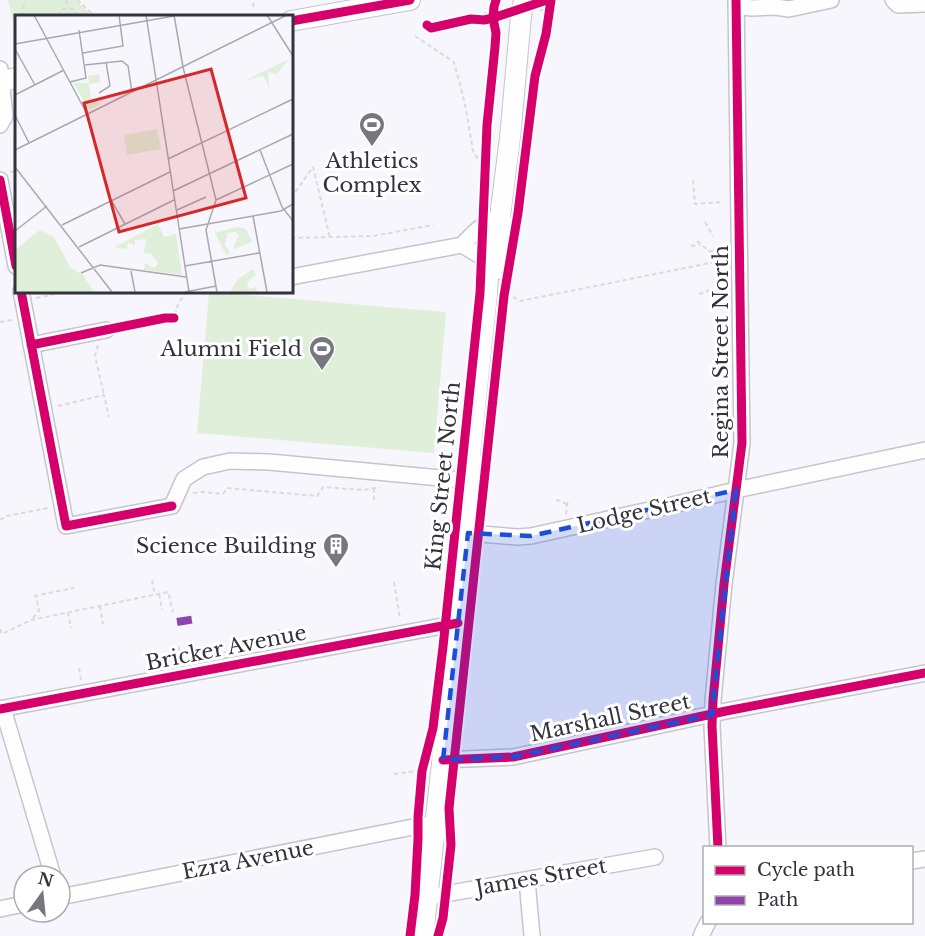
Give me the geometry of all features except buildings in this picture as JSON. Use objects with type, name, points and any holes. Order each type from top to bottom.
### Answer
[{"type":"main road","points":[[292,21],[348,5],[410,0]]},
{"type":"main road","name":"King Street North","points":[[474,475],[482,457],[505,233],[500,217],[529,6]]},
{"type":"main road","name":"King Street North","points":[[423,936],[436,823],[434,760],[458,623],[468,533],[474,475],[470,455],[491,230],[500,217]]},
{"type":"street","points":[[736,3],[752,8],[774,3],[789,9],[831,0]]},
{"type":"street","points":[[893,0],[898,5],[924,4]]},
{"type":"street","name":"Regina Street North","points":[[718,846],[712,715],[724,584],[742,432],[736,3]]},
{"type":"street","points":[[0,125],[5,116],[5,78]]},
{"type":"street","points":[[5,176],[15,258]]},
{"type":"street","points":[[292,277],[462,245],[483,224],[500,217]]},
{"type":"street","points":[[462,245],[489,261]]},
{"type":"street","points":[[21,292],[66,526],[172,506],[184,479],[203,467],[230,461],[269,462],[380,478],[474,475]]},
{"type":"street","points":[[31,345],[104,330]]},
{"type":"street","name":"Lodge Street","points":[[468,533],[531,536],[925,450]]},
{"type":"street","name":"Bricker Avenue","points":[[2,709],[458,623]]},
{"type":"street","name":"Marshall Street","points":[[434,760],[513,757],[726,711],[925,673]]},
{"type":"street","points":[[2,709],[49,864]]},
{"type":"street","name":"Ezra Avenue","points":[[72,895],[436,823]]},
{"type":"street","name":"James Street","points":[[428,897],[655,857]]},
{"type":"street","points":[[527,880],[532,936]]},
{"type":"path","points":[[21,15],[25,0]]},
{"type":"path","points":[[66,0],[69,8]]},
{"type":"path","points":[[76,0],[94,15]]},
{"type":"path","points":[[253,7],[254,0]]},
{"type":"path","points":[[529,6],[548,3]]},
{"type":"path","points":[[493,23],[529,6],[548,3]]},
{"type":"path","points":[[548,3],[548,22]]},
{"type":"path","points":[[58,15],[61,10],[69,8],[74,10],[76,15]]},
{"type":"path","points":[[490,8],[493,23]]},
{"type":"path","points":[[243,14],[254,12],[258,15]]},
{"type":"path","points":[[471,19],[493,23],[506,20]]},
{"type":"path","points":[[415,36],[454,62],[465,104],[473,151],[482,165]]},
{"type":"path","points":[[482,165],[486,147]]},
{"type":"path","points":[[292,197],[313,167],[330,238]]},
{"type":"path","points":[[693,180],[695,204],[723,202]]},
{"type":"path","points":[[705,222],[713,236]]},
{"type":"path","points":[[292,238],[373,236],[433,225]]},
{"type":"path","points":[[697,241],[715,257],[716,261]]},
{"type":"path","points":[[691,246],[701,245]]},
{"type":"path","points":[[709,251],[725,252]]},
{"type":"path","points":[[513,297],[520,301],[725,260]]},
{"type":"path","points":[[699,294],[710,290],[713,292],[725,290]]},
{"type":"path","points":[[42,297],[64,292]]},
{"type":"path","points":[[109,417],[95,356],[104,330],[174,318],[178,304],[186,292]]},
{"type":"path","points":[[0,322],[16,319]]},
{"type":"path","points":[[44,409],[104,395]]},
{"type":"path","points":[[374,503],[374,488],[380,478]]},
{"type":"path","points":[[176,496],[203,492],[223,494],[227,488],[317,496],[323,487],[364,490],[374,488],[380,478]]},
{"type":"path","points":[[565,517],[568,499]]},
{"type":"path","points":[[556,501],[562,501],[567,505]]},
{"type":"path","points":[[0,520],[7,516],[62,506]]},
{"type":"path","points":[[152,580],[162,610]]},
{"type":"path","points":[[394,582],[403,633]]},
{"type":"path","points":[[31,620],[39,611],[35,596],[74,588]]},
{"type":"path","points":[[0,629],[3,634],[31,620],[168,592],[173,612]]},
{"type":"path","points":[[100,606],[103,624]]},
{"type":"path","points":[[68,612],[71,628]]},
{"type":"path","points":[[279,629],[281,643]]},
{"type":"path","points":[[223,644],[225,654]]},
{"type":"path","points":[[178,647],[181,663]]},
{"type":"path","points":[[79,668],[81,683]]},
{"type":"path","points":[[421,782],[434,760]]},
{"type":"path","points":[[394,774],[417,771]]},
{"type":"highlighted area","points":[[736,490],[712,715],[513,757],[443,760],[468,533],[531,536]]},
{"type":"green space","points":[[8,0],[75,0],[92,15],[15,15],[15,31]]},
{"type":"green space","name":"Alumni Field","points":[[209,292],[446,312],[434,453],[197,433]]},
{"type":"marked path","points":[[177,622],[196,619]]},
{"type":"cycle path","points":[[292,21],[410,0]]},
{"type":"cycle path","points":[[410,936],[415,895],[422,771],[433,728],[443,647],[480,293],[487,125],[495,47],[496,33],[493,18],[496,0]]},
{"type":"cycle path","points":[[427,25],[431,28],[471,19],[484,20],[547,0]]},
{"type":"cycle path","points":[[438,936],[443,918],[451,845],[449,808],[504,296],[518,213],[535,76],[546,34],[551,0]]},
{"type":"cycle path","points":[[718,846],[712,726],[713,700],[724,584],[742,443],[736,0]]},
{"type":"cycle path","points":[[0,180],[15,261]]},
{"type":"cycle path","points":[[21,292],[66,526],[172,506]]},
{"type":"cycle path","points":[[31,345],[174,318]]},
{"type":"cycle path","points":[[0,709],[458,623]]},
{"type":"cycle path","points":[[443,760],[513,757],[726,711],[925,673]]},
{"type":"place","name":"Athletics Complex","points":[[372,148]]},
{"type":"place","name":"Alumni Field","points":[[322,372]]},
{"type":"place","name":"Science Building","points":[[336,569]]}]
